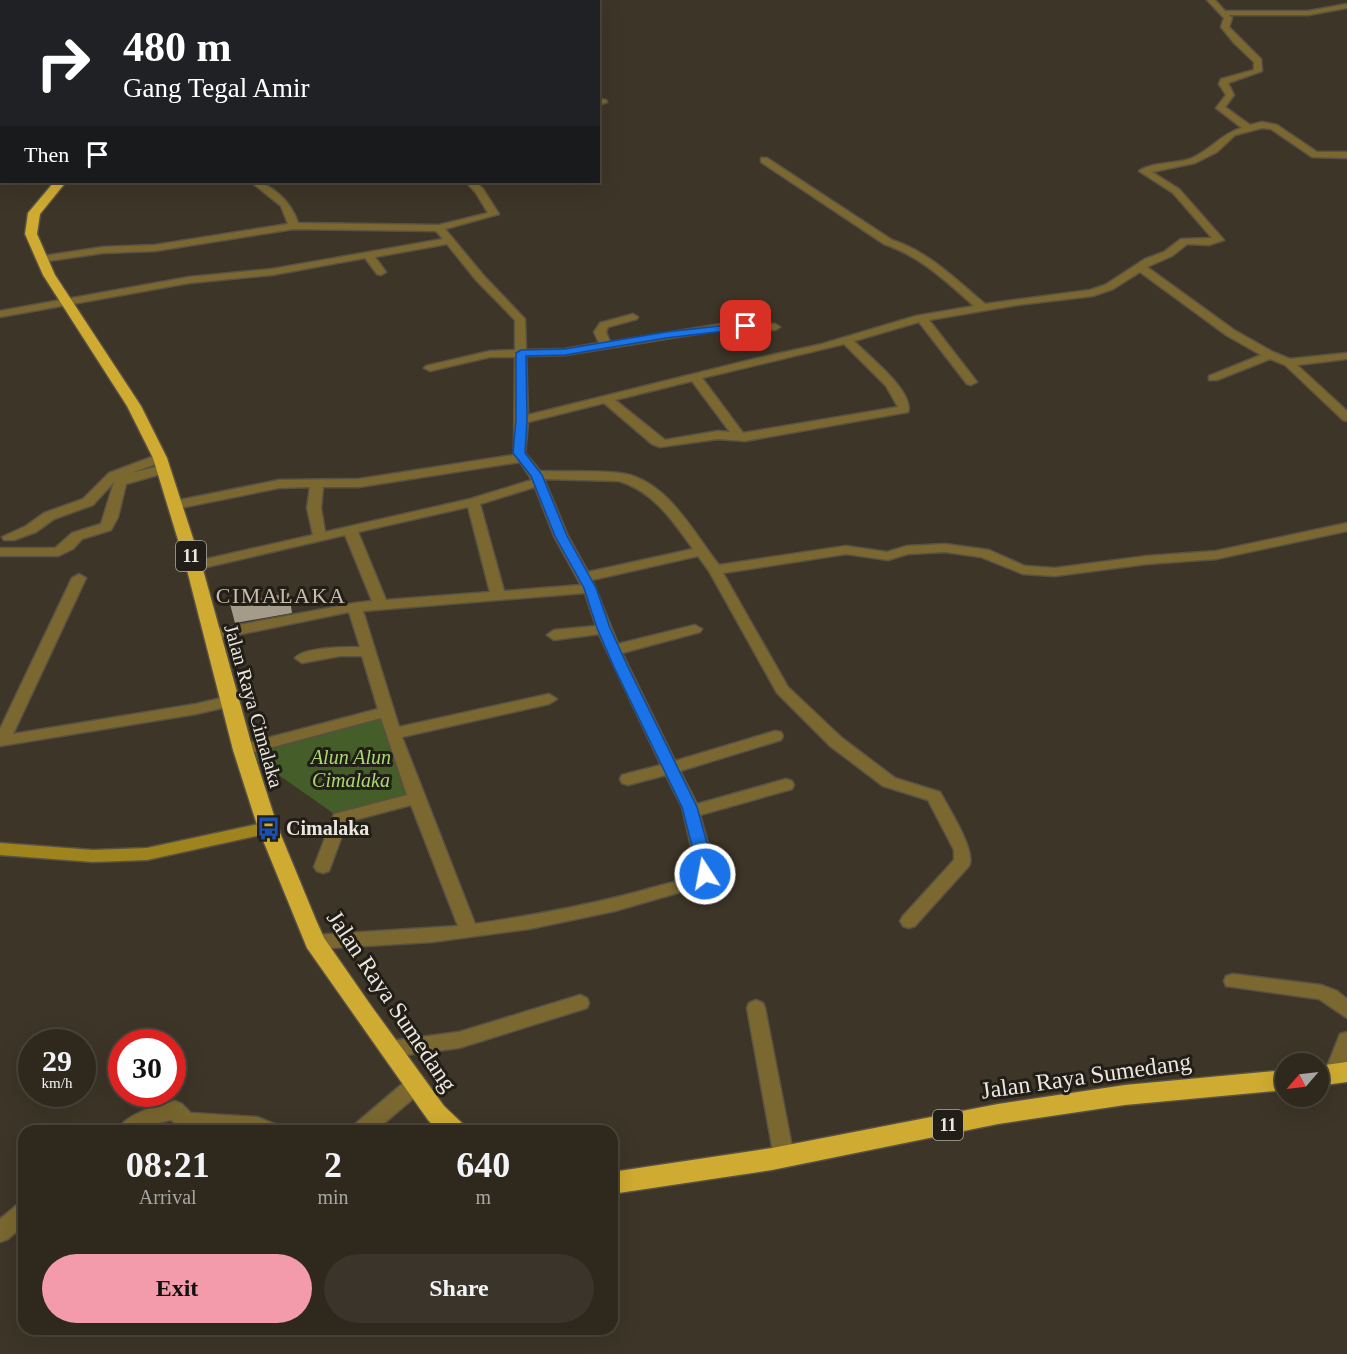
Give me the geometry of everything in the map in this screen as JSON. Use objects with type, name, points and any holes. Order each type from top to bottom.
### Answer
[{"type":"highway","name":"11","points":[[59,183],[43,201],[31,222],[31,234],[41,259],[67,303]]},
{"type":"highway","name":"Jalan Raya Cimalaka","points":[[67,303],[134,406],[162,464],[194,566],[243,750],[268,828]]},
{"type":"highway","name":"Jalan Raya Sumedang","points":[[268,828],[315,942],[415,1085],[448,1125]]},
{"type":"highway","name":"Jalan Raya Sumedang","points":[[618,1182],[784,1157],[998,1114],[1125,1095],[1275,1081]]},
{"type":"street","points":[[1211,0],[1228,18],[1225,27],[1229,34],[1243,50],[1258,61],[1258,71],[1224,81],[1223,84],[1230,94],[1220,108],[1248,128]]},
{"type":"street","points":[[1224,13],[1308,13],[1347,6]]},
{"type":"street","points":[[522,420],[847,341],[922,318],[1017,302],[1073,297],[1109,287],[1187,241],[1209,242],[1219,239],[1176,191],[1144,171],[1192,161],[1214,150],[1232,133],[1248,128],[1274,127],[1320,156],[1347,156]]},
{"type":"street","points":[[764,160],[888,242],[909,249],[933,265],[984,309]]},
{"type":"street","points":[[257,183],[269,189],[286,207],[294,226]]},
{"type":"street","points":[[0,314],[189,280],[272,272],[368,255],[443,234],[494,214],[491,205],[472,183]]},
{"type":"street","points":[[41,259],[103,250],[155,248],[294,226],[443,234],[520,319],[522,420],[518,448],[522,458],[537,478],[561,536],[587,583],[603,628],[691,812],[706,869],[705,874],[699,880],[627,902],[579,913],[469,932],[315,942]]},
{"type":"street","points":[[368,255],[381,272]]},
{"type":"street","points":[[1140,267],[1213,321],[1269,356],[1289,363],[1347,417]]},
{"type":"street","points":[[606,346],[600,332],[604,325],[633,317]]},
{"type":"street","points":[[922,318],[971,382]]},
{"type":"street","points":[[430,368],[473,357],[565,352],[734,325],[775,327]]},
{"type":"street","points":[[607,399],[662,444],[718,435],[740,437],[904,409],[904,403],[886,379],[847,341]]},
{"type":"street","points":[[1213,378],[1269,356]]},
{"type":"street","points":[[1289,363],[1309,358],[1347,356]]},
{"type":"street","points":[[695,377],[740,437]]},
{"type":"street","points":[[174,504],[279,484],[370,481],[522,458]]},
{"type":"street","points":[[9,537],[31,529],[49,516],[80,507],[88,502],[113,476],[162,464]]},
{"type":"street","points":[[0,552],[58,552],[64,550],[77,536],[106,527],[120,483],[124,479],[162,464]]},
{"type":"street","points":[[194,566],[473,502],[537,478],[620,477],[632,480],[670,509],[715,570],[782,690],[836,742],[889,782],[929,794],[940,803],[962,850],[963,862],[909,921]]},
{"type":"street","points":[[317,484],[314,508],[320,538]]},
{"type":"street","points":[[473,502],[498,596]]},
{"type":"street","points":[[715,570],[846,550],[888,556],[907,550],[945,548],[984,553],[1023,570],[1055,572],[1147,560],[1216,555],[1347,527]]},
{"type":"street","points":[[350,530],[381,605]]},
{"type":"street","points":[[212,635],[355,607],[498,596],[587,583],[700,551]]},
{"type":"street","points":[[5,739],[79,578]]},
{"type":"street","points":[[355,607],[393,734],[469,932]]},
{"type":"street","points":[[554,635],[603,628]]},
{"type":"street","points":[[614,650],[695,629]]},
{"type":"street","points":[[302,658],[340,651],[367,652]]},
{"type":"street","points":[[393,734],[549,699]]},
{"type":"street","points":[[5,739],[196,709],[230,701]]},
{"type":"street","points":[[243,750],[386,712]]},
{"type":"street","points":[[628,778],[709,758],[775,736]]},
{"type":"street","points":[[691,812],[786,785]]},
{"type":"street","points":[[323,867],[340,818],[417,798]]},
{"type":"street","points":[[0,849],[93,856],[139,854],[179,848],[268,828]]},
{"type":"street","points":[[1233,981],[1321,993],[1329,996],[1347,1010]]},
{"type":"street","points":[[390,1049],[459,1040],[580,1003]]},
{"type":"street","points":[[756,1008],[784,1157]]},
{"type":"street","points":[[1333,1074],[1347,1040]]},
{"type":"street","points":[[368,1125],[415,1085]]},
{"type":"street","points":[[137,1125],[153,1116],[175,1110],[186,1121],[243,1125]]},
{"type":"street","points":[[0,1232],[18,1217]]},
{"type":"green space","name":"Alun Alun Cimalaka","points":[[386,712],[417,798],[340,818],[243,750]]},
{"type":"building","points":[[289,593],[292,613],[235,623],[230,604]]},
{"type":"place","name":"Cimalaka","points":[[268,828]]},
{"type":"district","name":"CIMALAKA","points":[[281,595]]},
{"type":"route","points":[[705,874],[706,869],[690,807],[603,628],[590,588],[561,536],[537,475],[519,453],[518,442],[522,420],[521,353],[565,352],[734,325],[746,326]]}]
